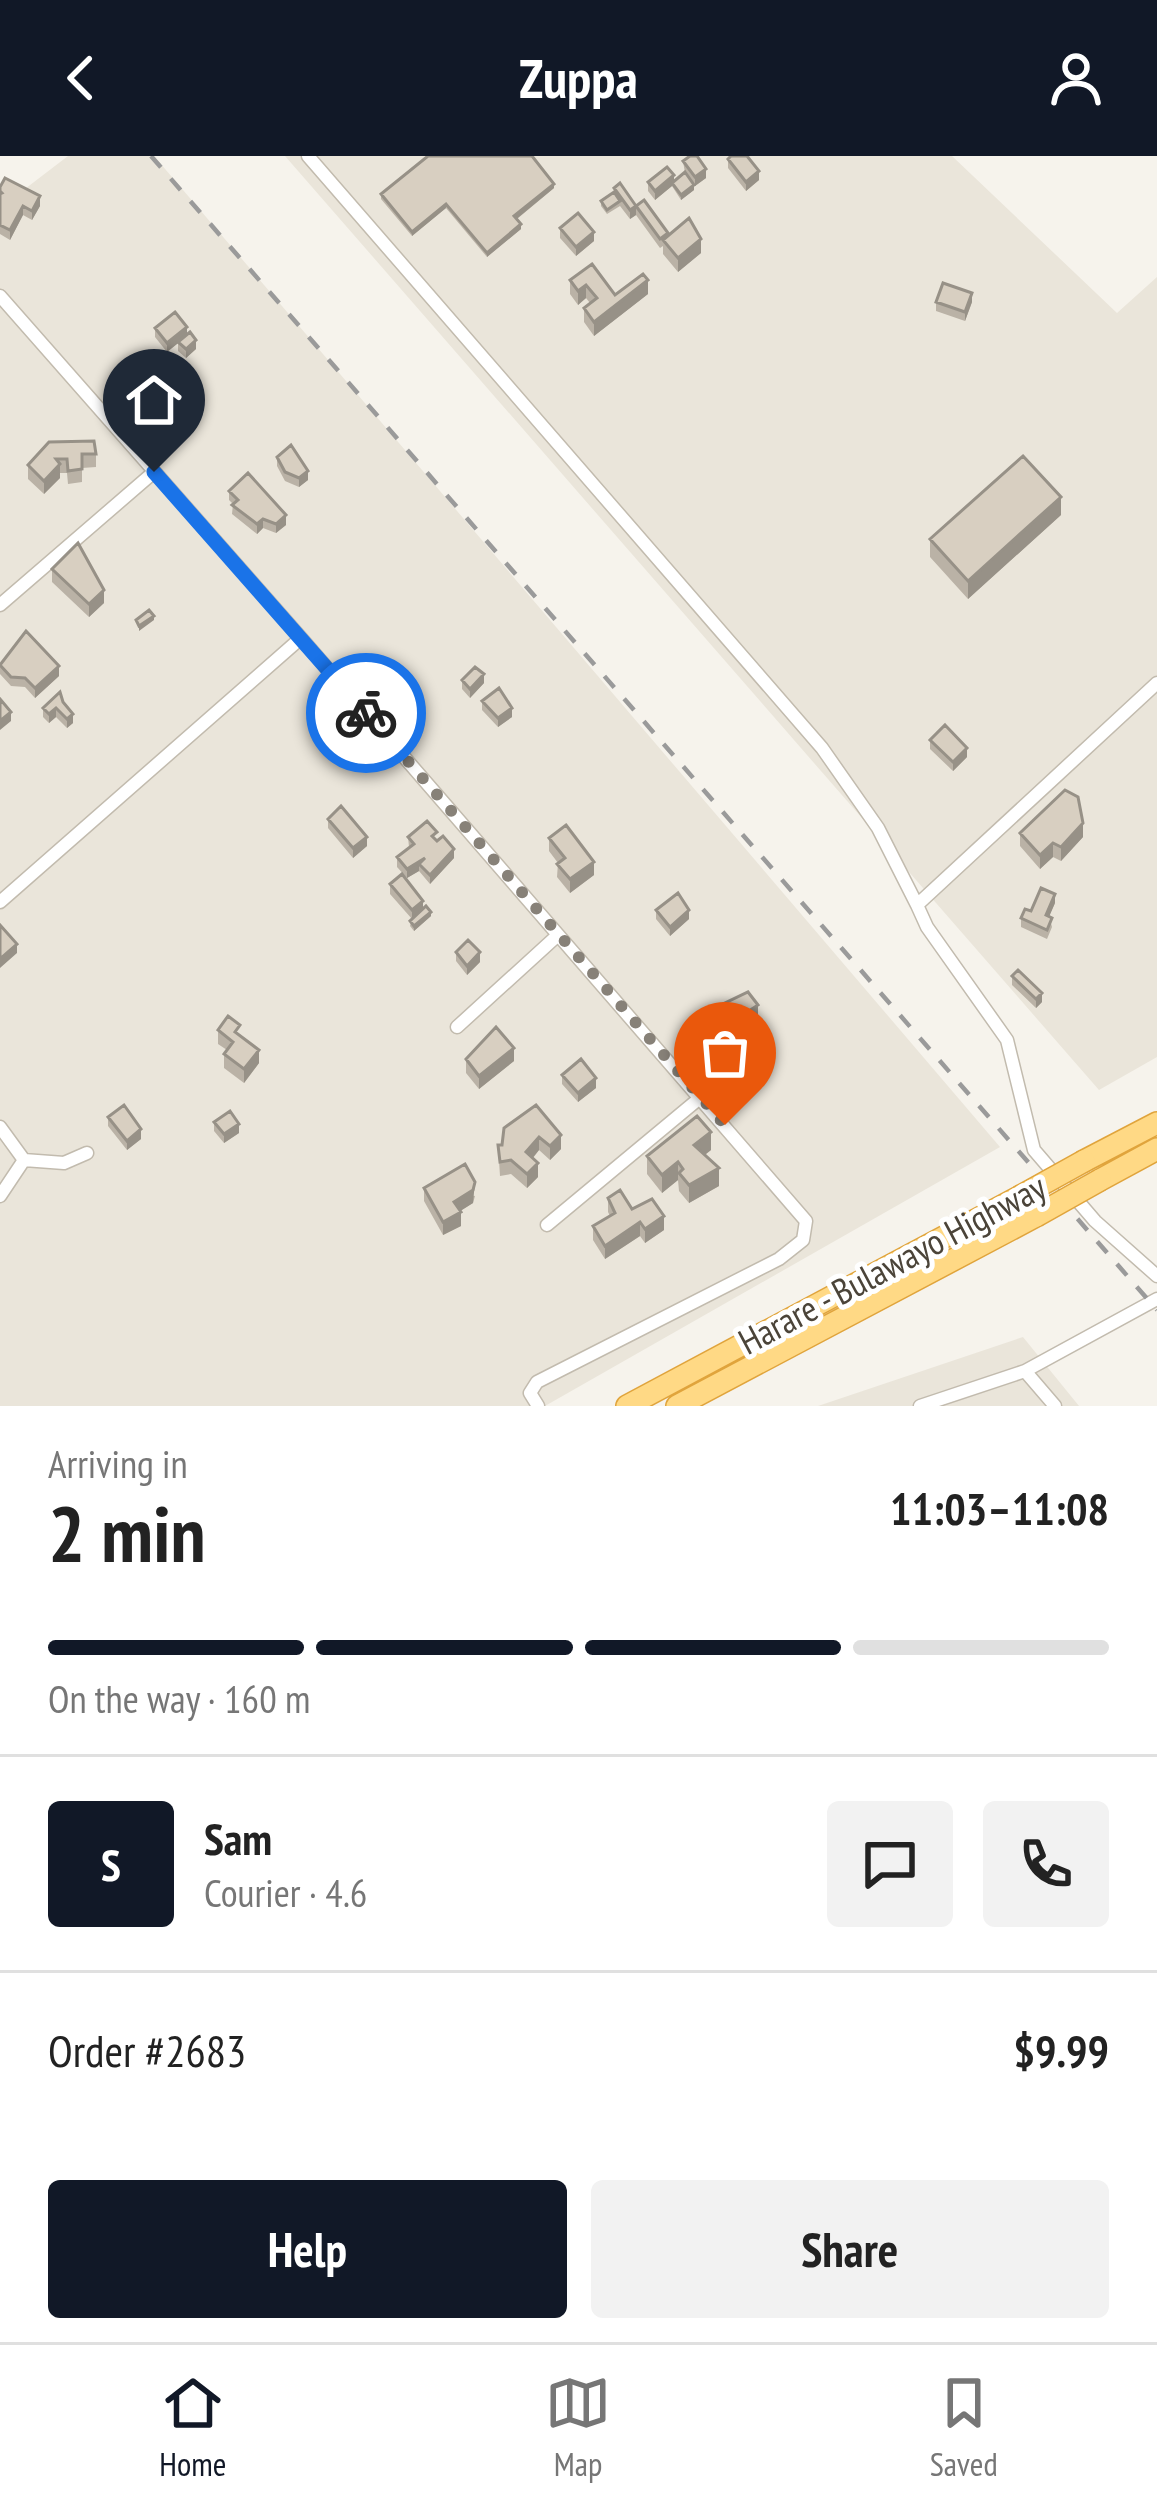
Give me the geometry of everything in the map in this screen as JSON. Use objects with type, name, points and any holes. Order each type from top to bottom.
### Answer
[{"type":"highway","name":"Harare - Bulawayo Highway","points":[[627,1406],[1157,1123]]},
{"type":"highway","name":"Harare - Bulawayo Highway","points":[[677,1406],[1157,1149]]},
{"type":"street","points":[[308,156],[822,748],[878,828],[927,927],[1007,1040],[1034,1150],[1095,1221],[1157,1276]]},
{"type":"street","points":[[0,296],[803,1214],[806,1235],[779,1259],[537,1382],[530,1393],[538,1406]]},
{"type":"street","points":[[0,604],[154,472]]},
{"type":"street","points":[[0,902],[301,638]]},
{"type":"street","points":[[917,905],[1157,683]]},
{"type":"street","points":[[458,1027],[558,935]]},
{"type":"street","points":[[547,1225],[701,1097]]},
{"type":"street","points":[[0,1126],[23,1160]]},
{"type":"street","points":[[23,1160],[64,1163],[87,1154]]},
{"type":"street","points":[[0,1196],[23,1160]]},
{"type":"street","points":[[920,1406],[1025,1371],[1157,1299]]},
{"type":"street","points":[[1025,1371],[1055,1406]]},
{"type":"shaded area","points":[[68,156],[154,156],[1000,1147],[545,1406],[0,1406],[0,208]]},
{"type":"shaded area","points":[[285,156],[952,156],[1117,313],[1157,277],[1157,1057],[1099,1090]]},
{"type":"shaded area","points":[[1023,1337],[1079,1406],[818,1406]]},
{"type":"building","points":[[428,156],[532,156],[554,184],[514,216],[521,224],[487,253],[446,204],[412,232],[381,194]]},
{"type":"building","points":[[697,156],[706,169],[695,177],[683,161]]},
{"type":"building","points":[[747,156],[759,171],[746,182],[728,159]]},
{"type":"building","points":[[667,167],[674,175],[655,191],[648,182]]},
{"type":"building","points":[[685,172],[694,185],[681,195],[672,183]]},
{"type":"building","points":[[5,178],[40,196],[32,211],[23,206],[10,230],[0,225],[0,187]]},
{"type":"building","points":[[620,183],[636,206],[630,210],[614,188]]},
{"type":"building","points":[[614,192],[620,201],[607,210],[601,201]]},
{"type":"building","points":[[644,200],[668,233],[660,239],[636,206]]},
{"type":"building","points":[[578,213],[594,232],[576,247],[560,228]]},
{"type":"building","points":[[689,218],[701,239],[678,258],[663,240]]},
{"type":"building","points":[[592,264],[615,295],[643,274],[648,280],[594,322],[584,308],[597,298],[586,285],[578,291],[570,280]]},
{"type":"building","points":[[943,283],[972,293],[965,312],[936,302]]},
{"type":"building","points":[[175,312],[187,327],[167,343],[155,328]]},
{"type":"building","points":[[190,332],[196,340],[186,349],[178,342]]},
{"type":"building","points":[[175,403],[180,408],[161,424],[156,419]]},
{"type":"building","points":[[94,441],[96,454],[82,454],[82,469],[68,471],[67,459],[56,459],[60,464],[44,481],[28,465],[49,442]]},
{"type":"building","points":[[291,445],[308,471],[299,478],[285,472],[277,457]]},
{"type":"building","points":[[1023,456],[1061,497],[968,581],[930,539]]},
{"type":"building","points":[[248,473],[286,515],[276,524],[263,519],[257,524],[232,505],[238,500],[229,491]]},
{"type":"building","points":[[78,543],[104,590],[89,604],[52,569]]},
{"type":"building","points":[[149,610],[154,616],[139,626],[136,620]]},
{"type":"building","points":[[26,631],[59,666],[35,688],[25,678],[11,677],[0,665]]},
{"type":"building","points":[[475,667],[484,674],[470,689],[462,680]]},
{"type":"building","points":[[499,688],[512,708],[498,718],[482,701]]},
{"type":"building","points":[[60,692],[73,714],[67,719],[56,708],[49,714],[43,708]]},
{"type":"building","points":[[0,699],[11,712],[0,721]]},
{"type":"building","points":[[945,725],[967,748],[953,762],[930,740]]},
{"type":"building","points":[[1065,790],[1078,797],[1083,823],[1061,847],[1053,843],[1040,855],[1020,833]]},
{"type":"building","points":[[341,806],[367,837],[353,848],[328,819]]},
{"type":"building","points":[[427,821],[437,832],[432,836],[437,841],[443,836],[454,849],[430,875],[419,864],[425,858],[407,869],[397,857],[414,844],[408,837]]},
{"type":"building","points":[[566,825],[594,862],[570,879],[557,864],[565,858],[549,838]]},
{"type":"building","points":[[402,874],[423,901],[412,910],[390,884]]},
{"type":"building","points":[[1041,888],[1055,894],[1046,915],[1052,918],[1047,930],[1021,918],[1025,909],[1031,911]]},
{"type":"building","points":[[678,893],[689,910],[670,927],[656,910]]},
{"type":"building","points":[[426,906],[431,912],[414,926],[410,921]]},
{"type":"building","points":[[0,925],[17,944],[0,959]]},
{"type":"building","points":[[468,940],[480,952],[467,966],[456,952]]},
{"type":"building","points":[[1018,970],[1042,993],[1036,999],[1012,976]]},
{"type":"building","points":[[748,992],[758,1005],[735,1020],[738,1025],[746,1021],[759,1039],[738,1055],[709,1026],[723,1004]]},
{"type":"building","points":[[228,1016],[240,1025],[235,1032],[259,1050],[244,1069],[224,1054],[233,1042],[218,1030]]},
{"type":"building","points":[[496,1027],[514,1048],[479,1076],[466,1059]]},
{"type":"building","points":[[581,1059],[596,1078],[578,1093],[562,1075]]},
{"type":"building","points":[[124,1105],[141,1129],[127,1141],[108,1117]]},
{"type":"building","points":[[536,1105],[561,1135],[550,1146],[539,1137],[526,1152],[538,1163],[527,1174],[511,1160],[500,1162],[498,1145],[502,1145],[504,1128]]},
{"type":"building","points":[[230,1111],[239,1124],[224,1134],[214,1122]]},
{"type":"building","points":[[697,1116],[711,1132],[694,1145],[719,1168],[689,1185],[679,1173],[683,1169],[678,1162],[662,1175],[647,1156]]},
{"type":"building","points":[[465,1164],[475,1182],[473,1190],[454,1202],[461,1212],[443,1222],[424,1188]]},
{"type":"building","points":[[620,1190],[632,1209],[652,1199],[664,1216],[645,1229],[640,1222],[605,1246],[593,1226],[615,1213],[608,1198]]},
{"type":"railway","points":[[151,156],[1157,1310]]},
{"type":"way so far","points":[[366,713],[725,1125]]},
{"type":"route","points":[[154,472],[366,713]]}]
